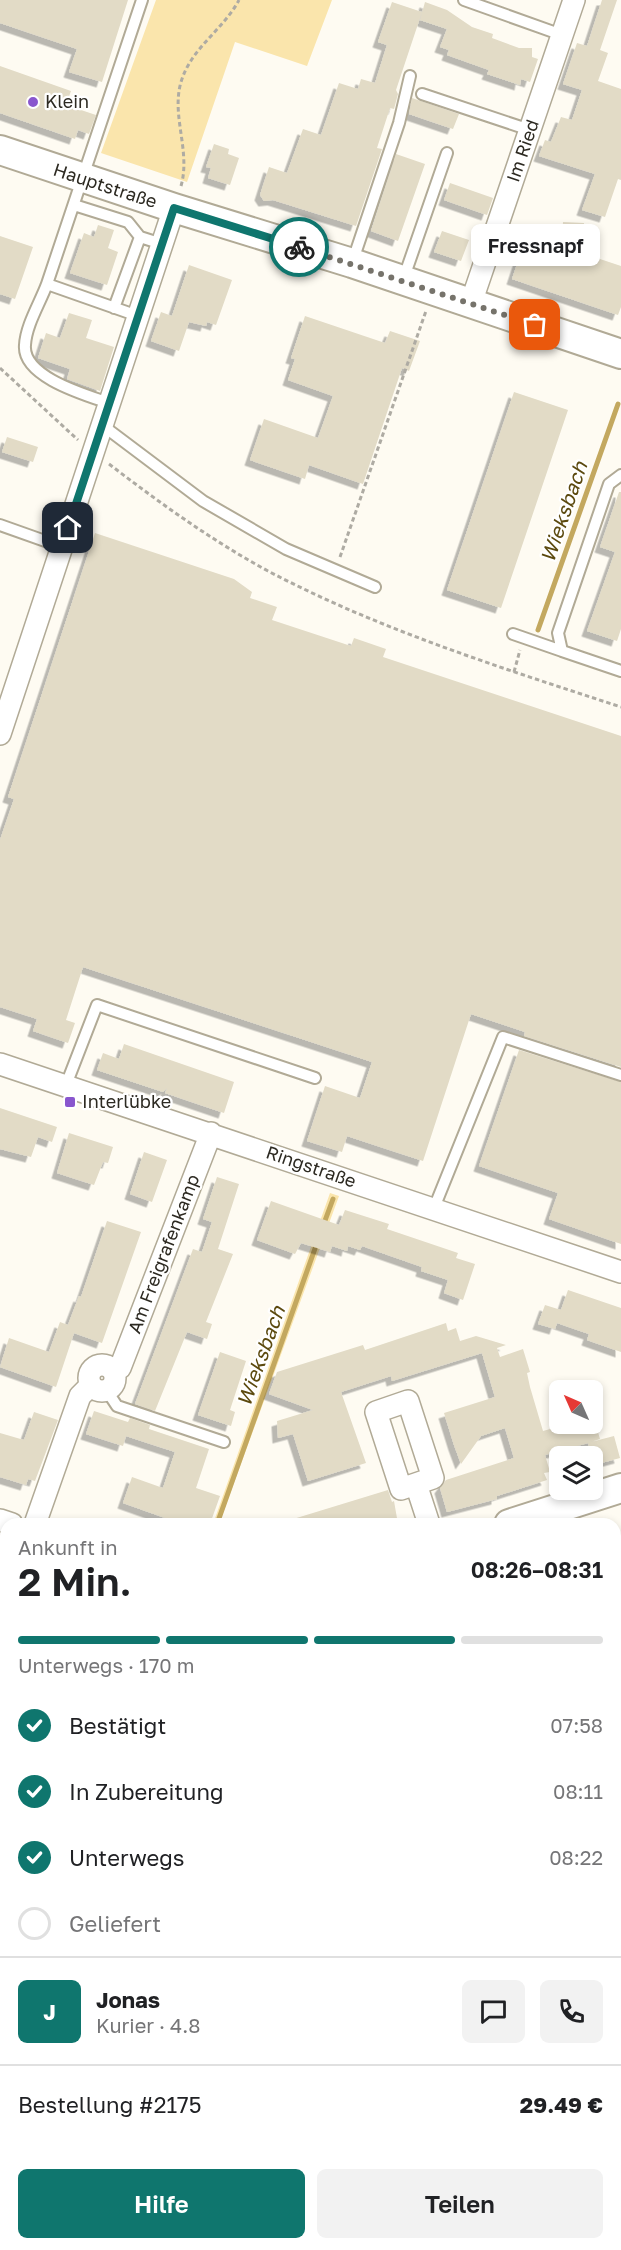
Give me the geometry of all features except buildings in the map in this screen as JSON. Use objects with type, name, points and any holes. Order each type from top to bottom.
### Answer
[{"type":"street","name":"Im Ried","points":[[471,303],[574,0]]},
{"type":"street","name":"Hauptstraße","points":[[0,150],[174,208],[352,263],[621,354]]},
{"type":"street","points":[[0,734],[174,208]]},
{"type":"street","name":"Ringstraße","points":[[0,1064],[621,1272]]},
{"type":"street","name":"Am Freigrafenkamp","points":[[37,1518],[80,1396],[115,1382],[114,1371],[120,1368],[211,1134]]},
{"type":"street","points":[[416,1484],[427,1518]]},
{"type":"street","points":[[558,1516],[621,1488]]},
{"type":"lane","points":[[109,403],[72,390],[50,378],[28,359],[24,349],[142,0]]},
{"type":"lane","points":[[464,0],[562,34]]},
{"type":"lane","points":[[352,263],[399,123],[410,76]]},
{"type":"lane","points":[[422,94],[530,130]]},
{"type":"lane","points":[[403,280],[447,153]]},
{"type":"lane","points":[[74,205],[128,222],[140,237],[162,244]]},
{"type":"lane","points":[[114,308],[140,237]]},
{"type":"lane","points":[[47,284],[138,316]]},
{"type":"lane","points":[[102,425],[203,501],[286,549],[375,587]]},
{"type":"lane","points":[[562,651],[558,633],[609,484],[621,475]]},
{"type":"lane","points":[[0,525],[62,547]]},
{"type":"lane","points":[[513,634],[621,671]]},
{"type":"lane","points":[[66,1085],[97,1005],[315,1078]]},
{"type":"lane","points":[[434,1208],[503,1037],[621,1075]]},
{"type":"lane","points":[[99,1388],[117,1406],[224,1443]]},
{"type":"path","points":[[174,208],[186,171],[177,104],[181,82],[189,60],[230,18],[239,0]]},
{"type":"path","points":[[336,570],[433,291]]},
{"type":"path","points":[[0,368],[53,419],[186,523],[278,575],[448,650],[621,707]]},
{"type":"shaded area","points":[[156,0],[332,0],[307,66],[235,42],[187,182],[101,153]]},
{"type":"shaded area","points":[[330,1193],[339,1196],[221,1518],[215,1518]]},
{"type":"waterway","name":"Wieksbach","points":[[538,630],[618,404]]},
{"type":"waterway","name":"Wieksbach","points":[[323,1226],[333,1199]]},
{"type":"waterway","name":"Wieksbach","points":[[219,1518],[317,1243]]},
{"type":"way so far","points":[[299,247],[535,325]]},
{"type":"place","name":"Klein","points":[[33,102]]},
{"type":"place","name":"Fressnapf","points":[[535,325]]},
{"type":"place","name":"Interlübke","points":[[70,1102]]},
{"type":"route","points":[[68,528],[174,208],[299,247]]}]
